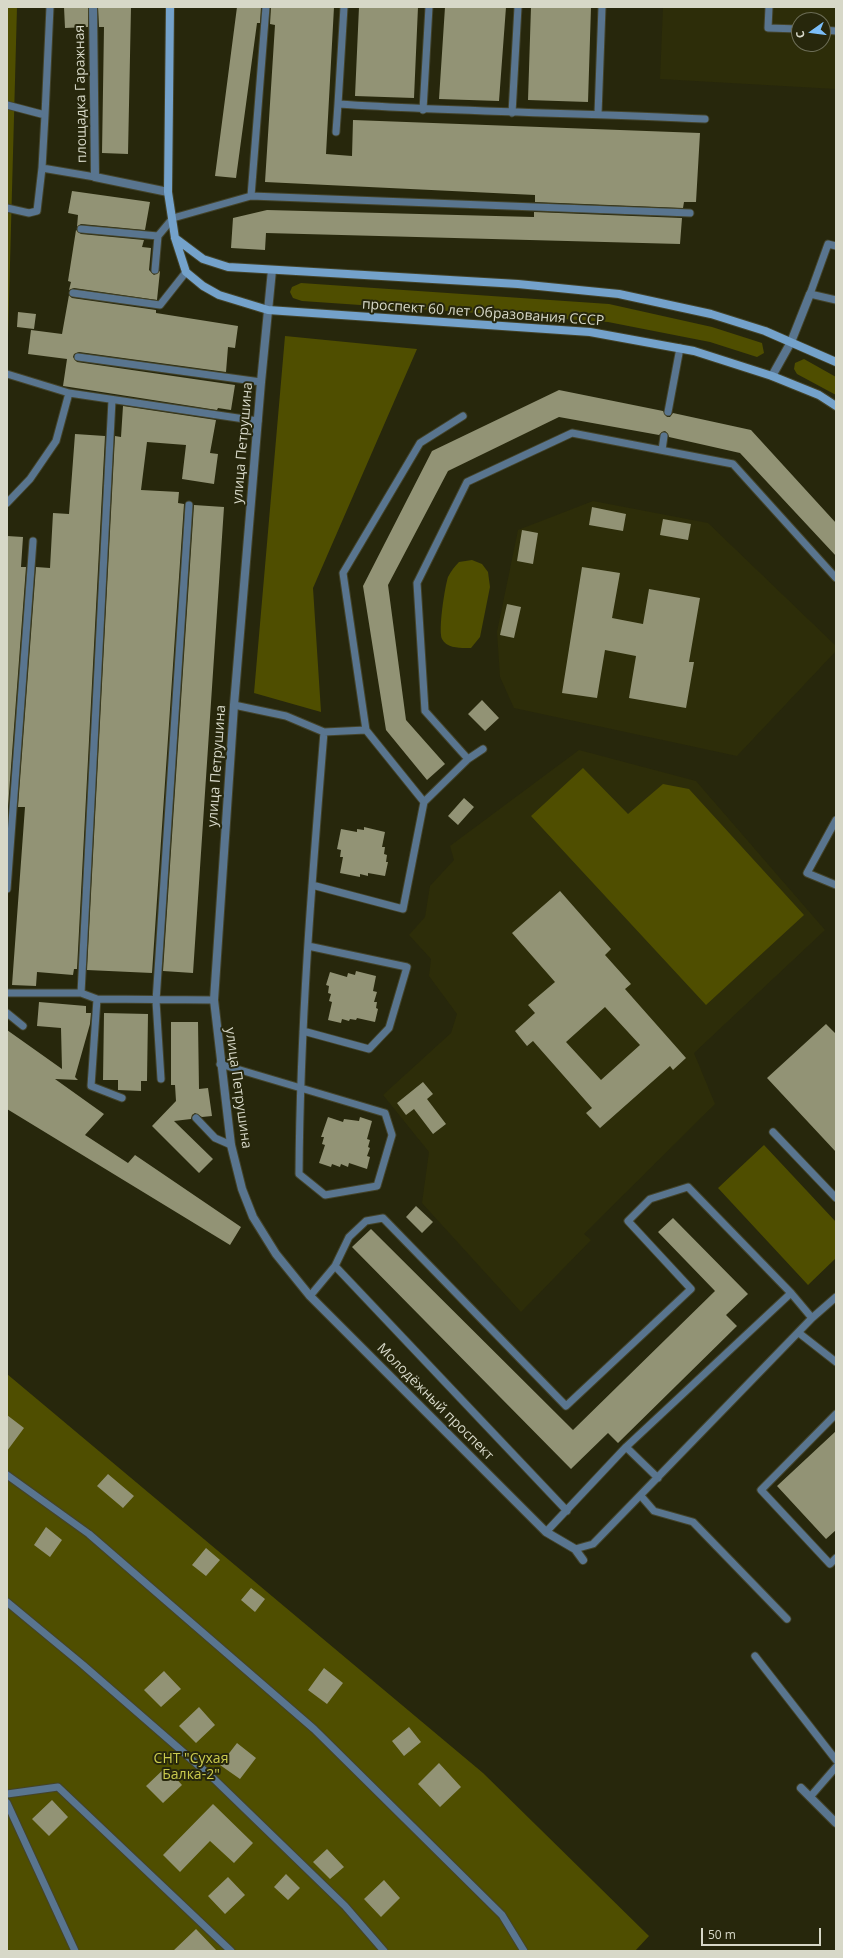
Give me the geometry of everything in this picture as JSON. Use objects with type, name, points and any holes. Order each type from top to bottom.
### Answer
[{"type":"main road","points":[[170,7],[168,192],[175,238],[186,272]]},
{"type":"main road","name":"проспект 60 лет Образования СССР","points":[[175,238],[203,259],[228,267],[518,284],[619,294],[711,314],[765,330],[836,362]]},
{"type":"main road","name":"проспект 60 лет Образования СССР","points":[[186,272],[203,286],[219,295],[268,310],[590,332],[680,348],[694,351],[772,376],[818,395],[836,406]]},
{"type":"street","name":"площадка Гаражная","points":[[93,7],[94,177],[168,192]]},
{"type":"street","name":"улица Петрушина","points":[[272,270],[261,382],[234,705],[214,1000],[220,1064],[231,1145],[242,1189],[253,1217],[276,1254]]},
{"type":"street","points":[[772,376],[791,342],[810,294]]},
{"type":"street","name":"Молодёжный проспект","points":[[276,1254],[310,1296],[546,1532],[575,1549],[583,1560]]},
{"type":"street","points":[[801,1788],[836,1823]]},
{"type":"lane","points":[[7,208],[29,213],[37,211],[42,168],[50,7]]},
{"type":"lane","points":[[251,196],[266,7]]},
{"type":"lane","points":[[336,132],[344,7]]},
{"type":"lane","points":[[423,110],[429,7]]},
{"type":"lane","points":[[512,113],[518,7]]},
{"type":"lane","points":[[598,114],[602,7]]},
{"type":"lane","points":[[769,7],[768,28],[791,29]]},
{"type":"lane","points":[[338,104],[423,110],[598,114],[705,119]]},
{"type":"lane","points":[[7,105],[45,115]]},
{"type":"lane","points":[[42,168],[94,177]]},
{"type":"lane","points":[[155,270],[158,236],[173,218],[251,196],[690,214]]},
{"type":"lane","points":[[81,229],[158,236]]},
{"type":"lane","points":[[836,246],[828,244],[810,294],[836,300]]},
{"type":"lane","points":[[73,293],[160,305],[186,272]]},
{"type":"lane","points":[[668,412],[680,348]]},
{"type":"lane","points":[[78,357],[261,382]]},
{"type":"lane","points":[[7,374],[69,393],[258,421]]},
{"type":"lane","points":[[7,503],[30,479],[56,441],[69,393]]},
{"type":"lane","points":[[81,993],[112,400]]},
{"type":"lane","points":[[424,802],[366,730],[343,573],[420,442],[463,416]]},
{"type":"lane","points":[[468,759],[425,711],[417,584],[467,482],[572,433],[733,464],[836,578]]},
{"type":"lane","points":[[662,450],[664,436]]},
{"type":"lane","points":[[162,1079],[156,1001],[189,505]]},
{"type":"lane","points":[[7,889],[33,541]]},
{"type":"lane","points":[[234,705],[286,716],[324,732],[366,730]]},
{"type":"lane","points":[[220,1064],[300,1087],[385,1113],[392,1135],[377,1186],[325,1195],[299,1174],[300,1087],[303,1031],[312,885],[324,732]]},
{"type":"lane","points":[[312,885],[403,909],[424,802],[468,759],[483,750]]},
{"type":"lane","points":[[836,820],[807,873],[836,885]]},
{"type":"lane","points":[[303,1031],[368,1049],[389,1028],[406,967],[308,946]]},
{"type":"lane","points":[[7,993],[81,993],[97,999],[156,1001],[214,1000]]},
{"type":"lane","points":[[97,999],[91,1086],[122,1098]]},
{"type":"lane","points":[[7,1012],[23,1026]]},
{"type":"lane","points":[[196,1118],[216,1138],[231,1145]]},
{"type":"lane","points":[[773,1132],[836,1198]]},
{"type":"lane","points":[[310,1296],[335,1266],[349,1237],[366,1221],[383,1218],[566,1406],[691,1289],[628,1221],[650,1199],[688,1187],[791,1293],[812,1318]]},
{"type":"lane","points":[[335,1266],[567,1511]]},
{"type":"lane","points":[[546,1532],[626,1447],[791,1293]]},
{"type":"lane","points":[[575,1549],[593,1544],[812,1318],[836,1297]]},
{"type":"lane","points":[[799,1333],[836,1362]]},
{"type":"lane","points":[[836,1414],[761,1490],[830,1564],[836,1558]]},
{"type":"lane","points":[[626,1447],[658,1478]]},
{"type":"lane","points":[[7,1475],[89,1534],[314,1729],[502,1915],[524,1951]]},
{"type":"lane","points":[[641,1496],[654,1511],[693,1522],[787,1619]]},
{"type":"lane","points":[[7,1602],[89,1670],[214,1779],[345,1906],[384,1951]]},
{"type":"lane","points":[[755,1656],[836,1760]]},
{"type":"lane","points":[[810,1797],[836,1767]]},
{"type":"lane","points":[[7,1794],[58,1787],[231,1951]]},
{"type":"lane","points":[[7,1803],[75,1951]]},
{"type":"shaded area","points":[[663,7],[836,7],[836,89],[660,79]]},
{"type":"shaded area","points":[[593,501],[708,523],[836,646],[836,651],[737,756],[514,708],[500,677],[497,632],[518,530]]},
{"type":"shaded area","points":[[579,750],[696,781],[825,930],[694,1053],[715,1104],[584,1234],[591,1240],[521,1312],[422,1203],[429,1152],[383,1095],[451,1033],[457,1014],[429,976],[431,959],[409,935],[425,917],[430,886],[454,860],[450,846]]},
{"type":"green space","points":[[7,7],[17,7],[7,373]]},
{"type":"green space","points":[[301,283],[609,304],[712,327],[762,343],[764,353],[757,357],[710,342],[608,322],[302,301],[293,298],[290,292],[292,287]]},
{"type":"green space","points":[[285,336],[417,349],[313,588],[321,712],[254,693]]},
{"type":"green space","points":[[804,359],[836,377],[836,395],[797,374],[794,369],[795,363]]},
{"type":"green space","points":[[472,560],[482,564],[488,572],[490,587],[480,637],[471,648],[455,647],[447,645],[442,639],[441,634],[441,618],[445,589],[448,577],[459,562]]},
{"type":"green space","points":[[583,768],[628,814],[663,784],[689,789],[804,915],[706,1005],[531,816]]},
{"type":"green space","points":[[764,1145],[836,1222],[836,1258],[808,1285],[718,1188]]},
{"type":"green space","name":"СНТ \"Сухая Балка-2\"","points":[[7,1374],[483,1773],[649,1936],[635,1951],[7,1951]]},
{"type":"building","points":[[64,7],[88,7],[88,27],[65,28]]},
{"type":"building","points":[[98,7],[131,7],[128,154],[102,153],[104,27],[99,27]]},
{"type":"building","points":[[237,7],[261,7],[260,23],[257,23],[236,178],[215,176]]},
{"type":"building","points":[[271,7],[334,7],[326,154],[352,156],[353,120],[700,133],[696,202],[684,202],[683,208],[535,202],[535,195],[265,182],[275,25],[270,24]]},
{"type":"building","points":[[359,7],[418,7],[414,98],[355,96]]},
{"type":"building","points":[[445,7],[506,7],[499,101],[439,99]]},
{"type":"building","points":[[531,7],[591,7],[588,102],[528,100]]},
{"type":"building","points":[[72,191],[150,202],[145,230],[81,224],[77,227],[78,215],[68,213]]},
{"type":"building","points":[[267,210],[534,217],[534,212],[682,218],[680,244],[266,233],[265,250],[231,248],[233,218]]},
{"type":"building","points":[[76,230],[81,234],[144,240],[142,247],[151,248],[149,270],[154,275],[160,271],[157,300],[74,288],[69,290],[71,282],[68,281]]},
{"type":"building","points":[[69,295],[72,298],[156,310],[156,313],[238,326],[235,348],[228,347],[226,372],[79,352],[74,354],[73,357],[77,362],[235,385],[231,410],[218,408],[217,410],[63,386],[67,359],[28,354],[31,330],[62,334]]},
{"type":"building","points":[[18,312],[36,314],[34,329],[17,327]]},
{"type":"building","points":[[559,390],[663,411],[667,417],[670,417],[673,413],[751,430],[836,523],[836,556],[740,453],[669,437],[665,431],[659,435],[559,417],[448,471],[388,585],[406,720],[445,764],[427,780],[386,730],[363,586],[432,451]]},
{"type":"building","points":[[123,406],[216,420],[210,453],[218,454],[214,484],[182,479],[186,445],[147,442],[141,490],[179,492],[178,503],[184,504],[152,973],[87,970],[115,436],[121,437]]},
{"type":"building","points":[[75,434],[105,436],[77,969],[74,969],[73,975],[37,972],[36,986],[12,985],[25,807],[18,807],[36,567],[50,568],[53,513],[69,514]]},
{"type":"building","points":[[194,505],[224,507],[193,973],[163,971]]},
{"type":"building","points":[[592,507],[626,514],[623,531],[589,525]]},
{"type":"building","points":[[663,519],[691,524],[688,540],[660,535]]},
{"type":"building","points":[[522,530],[538,533],[533,564],[517,561]]},
{"type":"building","points":[[7,536],[23,537],[21,567],[26,567],[8,807]]},
{"type":"building","points":[[582,567],[620,573],[612,618],[643,624],[649,589],[700,598],[689,662],[694,662],[686,708],[629,698],[636,656],[605,650],[597,698],[562,693]]},
{"type":"building","points":[[507,604],[521,607],[514,638],[500,635]]},
{"type":"building","points":[[482,700],[499,718],[485,731],[468,714]]},
{"type":"building","points":[[464,798],[474,807],[458,825],[448,816]]},
{"type":"building","points":[[364,827],[385,832],[382,847],[385,847],[384,854],[387,855],[386,862],[388,862],[385,876],[368,873],[368,876],[360,874],[360,877],[340,873],[343,857],[340,857],[341,850],[337,849],[341,829],[357,832],[357,829],[364,830]]},
{"type":"building","points":[[560,891],[611,949],[605,955],[631,984],[625,989],[686,1058],[673,1070],[670,1066],[600,1128],[586,1113],[592,1108],[533,1041],[527,1046],[515,1031],[535,1013],[528,1005],[555,982],[512,933]],"holes":[[[605,1007],[640,1045],[601,1080],[566,1042]]]},
{"type":"building","points":[[356,971],[376,976],[373,991],[377,992],[374,1002],[377,1002],[376,1008],[378,1009],[375,1022],[357,1018],[356,1020],[350,1019],[349,1021],[342,1019],[341,1023],[328,1020],[332,1002],[329,1001],[331,994],[328,993],[329,986],[326,985],[330,972],[347,977],[348,973],[355,975]]},
{"type":"building","points":[[39,1002],[86,1006],[86,1013],[91,1013],[90,1024],[75,1077],[78,1080],[55,1079],[104,1114],[85,1135],[128,1163],[135,1155],[241,1227],[230,1245],[7,1109],[7,1030],[62,1069],[61,1028],[37,1026]]},
{"type":"building","points":[[104,1013],[148,1014],[147,1081],[141,1081],[141,1091],[118,1090],[118,1080],[103,1080]]},
{"type":"building","points":[[171,1022],[198,1022],[199,1089],[208,1088],[212,1116],[202,1117],[195,1113],[192,1115],[191,1119],[174,1121],[213,1159],[199,1173],[152,1126],[176,1101],[175,1085],[171,1085]]},
{"type":"building","points":[[826,1024],[836,1034],[836,1152],[767,1078]]},
{"type":"building","points":[[423,1082],[433,1094],[427,1099],[446,1124],[433,1134],[414,1109],[406,1115],[397,1103]]},
{"type":"building","points":[[328,1117],[343,1122],[344,1119],[359,1121],[360,1117],[372,1121],[367,1139],[370,1140],[368,1147],[370,1148],[367,1156],[370,1157],[367,1169],[349,1163],[348,1167],[341,1164],[340,1167],[332,1164],[331,1167],[319,1163],[325,1145],[322,1144],[324,1137],[321,1137]]},
{"type":"building","points":[[416,1206],[433,1222],[422,1233],[406,1217]]},
{"type":"building","points":[[673,1218],[748,1294],[726,1315],[737,1326],[618,1443],[608,1433],[571,1469],[352,1247],[371,1229],[573,1430],[715,1291],[658,1232]]},
{"type":"building","points":[[7,1415],[24,1428],[7,1451]]},
{"type":"building","points":[[836,1431],[836,1530],[826,1539],[777,1486]]},
{"type":"building","points":[[108,1474],[134,1496],[123,1508],[97,1486]]},
{"type":"building","points":[[46,1527],[62,1540],[50,1557],[34,1545]]},
{"type":"building","points":[[206,1548],[220,1560],[206,1576],[192,1565]]},
{"type":"building","points":[[251,1588],[265,1599],[255,1612],[241,1600]]},
{"type":"building","points":[[324,1668],[343,1683],[327,1704],[308,1690]]},
{"type":"building","points":[[164,1671],[181,1689],[161,1707],[144,1690]]},
{"type":"building","points":[[199,1707],[215,1725],[196,1743],[179,1726]]},
{"type":"building","points":[[409,1727],[421,1742],[404,1756],[392,1741]]},
{"type":"building","points":[[237,1743],[256,1758],[240,1779],[220,1765]]},
{"type":"building","points":[[439,1763],[461,1787],[440,1807],[418,1784]]},
{"type":"building","points":[[166,1767],[182,1785],[163,1803],[146,1786]]},
{"type":"building","points":[[52,1800],[68,1817],[49,1836],[32,1819]]},
{"type":"building","points":[[213,1804],[253,1843],[234,1863],[210,1841],[180,1872],[163,1855]]},
{"type":"building","points":[[327,1849],[344,1867],[330,1879],[313,1862]]},
{"type":"building","points":[[286,1874],[300,1888],[288,1900],[274,1887]]},
{"type":"building","points":[[228,1877],[245,1895],[225,1914],[208,1896]]},
{"type":"building","points":[[384,1880],[400,1898],[381,1917],[364,1899]]},
{"type":"building","points":[[196,1929],[217,1951],[173,1951]]}]
